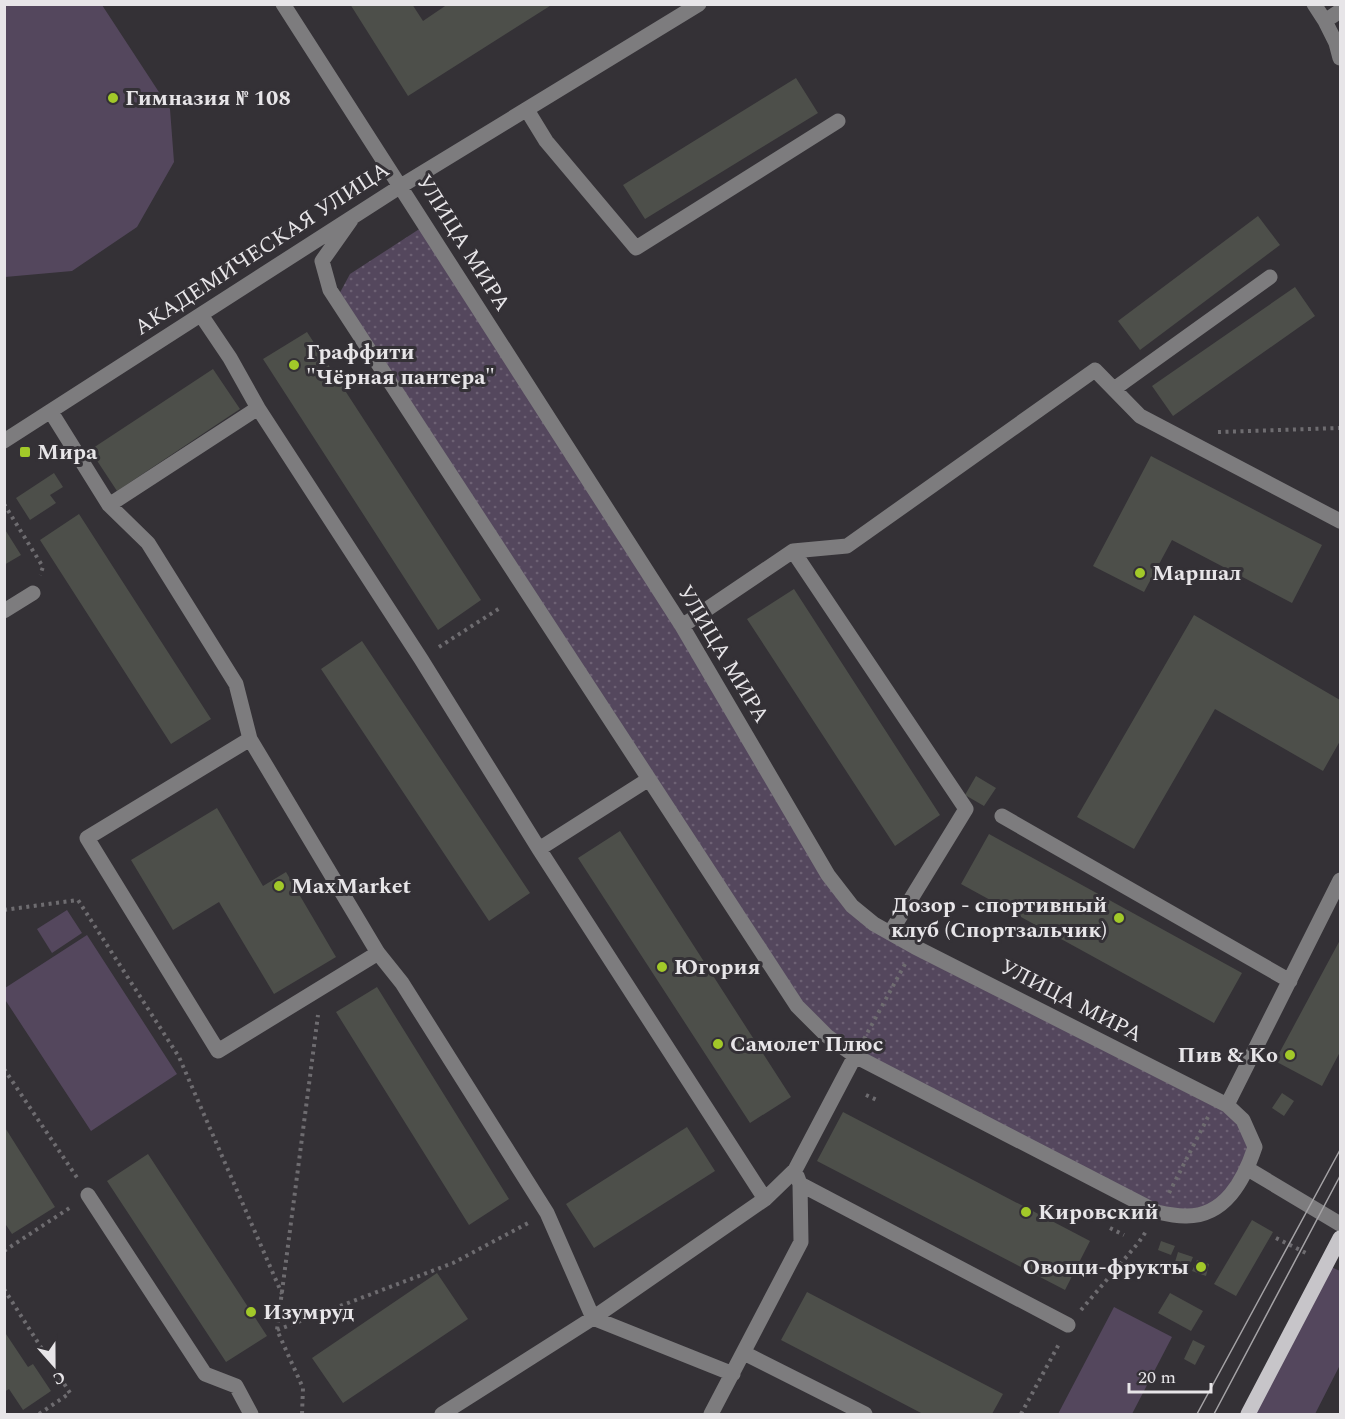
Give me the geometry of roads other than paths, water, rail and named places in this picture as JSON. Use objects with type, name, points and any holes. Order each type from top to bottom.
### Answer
[{"type":"main road","points":[[1248,1414],[1341,1238]]},
{"type":"street","name":"УЛИЦА МИРА","points":[[283,4],[402,186],[424,225],[682,626],[828,875],[852,906],[874,924],[915,947],[1222,1102],[1243,1120],[1255,1147],[1248,1169],[1233,1194],[1210,1212],[1186,1216],[1158,1212],[855,1056],[827,1036],[797,1006],[330,290],[322,261],[351,220]]},
{"type":"street","name":"АКАДЕМИЧЕСКАЯ УЛИЦА","points":[[4,441],[402,186],[699,4]]},
{"type":"street","points":[[1314,4],[1325,21],[1341,58]]},
{"type":"street","points":[[1325,21],[1341,12]]},
{"type":"street","points":[[526,110],[546,141],[636,248],[838,121]]},
{"type":"street","points":[[1114,389],[1270,277]]},
{"type":"street","points":[[201,315],[230,358],[258,408],[421,659],[539,849],[765,1199]]},
{"type":"street","points":[[682,626],[793,551],[847,546],[1095,370],[1140,416],[1341,520]]},
{"type":"street","points":[[109,505],[258,408]]},
{"type":"street","points":[[51,412],[109,505],[148,543],[236,684],[250,739],[378,953],[402,983],[547,1213],[593,1318],[733,1374]]},
{"type":"street","points":[[793,551],[966,809],[890,933]]},
{"type":"street","points":[[4,611],[33,593]]},
{"type":"street","points":[[250,739],[87,837],[218,1051],[378,953]]},
{"type":"street","points":[[539,849],[649,779]]},
{"type":"street","points":[[1002,816],[1290,981]]},
{"type":"street","points":[[1222,1102],[1248,1060],[1341,879]]},
{"type":"street","points":[[711,1414],[801,1242],[797,1177],[855,1056]]},
{"type":"street","points":[[1248,1169],[1341,1224]]},
{"type":"street","points":[[442,1414],[593,1318],[797,1177]]},
{"type":"street","points":[[797,1177],[1068,1325]]},
{"type":"street","points":[[88,1195],[206,1374],[236,1386],[251,1414]]},
{"type":"street","points":[[744,1353],[865,1414]]},
{"type":"tram line","points":[[1197,1414],[1340,1150]]},
{"type":"tram line","points":[[1214,1414],[1340,1176]]},
{"type":"place","name":"Гимназия № 108","points":[[113,98]]},
{"type":"place","name":"Граффити \"Чёрная пантера\"","points":[[294,365]]},
{"type":"place","name":"Мира","points":[[25,452]]},
{"type":"place","name":"Маршал","points":[[1140,573]]},
{"type":"place","name":"MaxMarket","points":[[279,886]]},
{"type":"place","name":"Дозор - спортивный клуб (Спортзальчик)","points":[[1119,918]]},
{"type":"place","name":"Югория","points":[[662,967]]},
{"type":"place","name":"Самолет Плюс","points":[[718,1044]]},
{"type":"place","name":"Пив & Ко","points":[[1290,1055]]},
{"type":"place","name":"Кировский","points":[[1026,1212]]},
{"type":"place","name":"Овощи-фрукты","points":[[1201,1267]]},
{"type":"place","name":"Изумруд","points":[[251,1312]]}]
